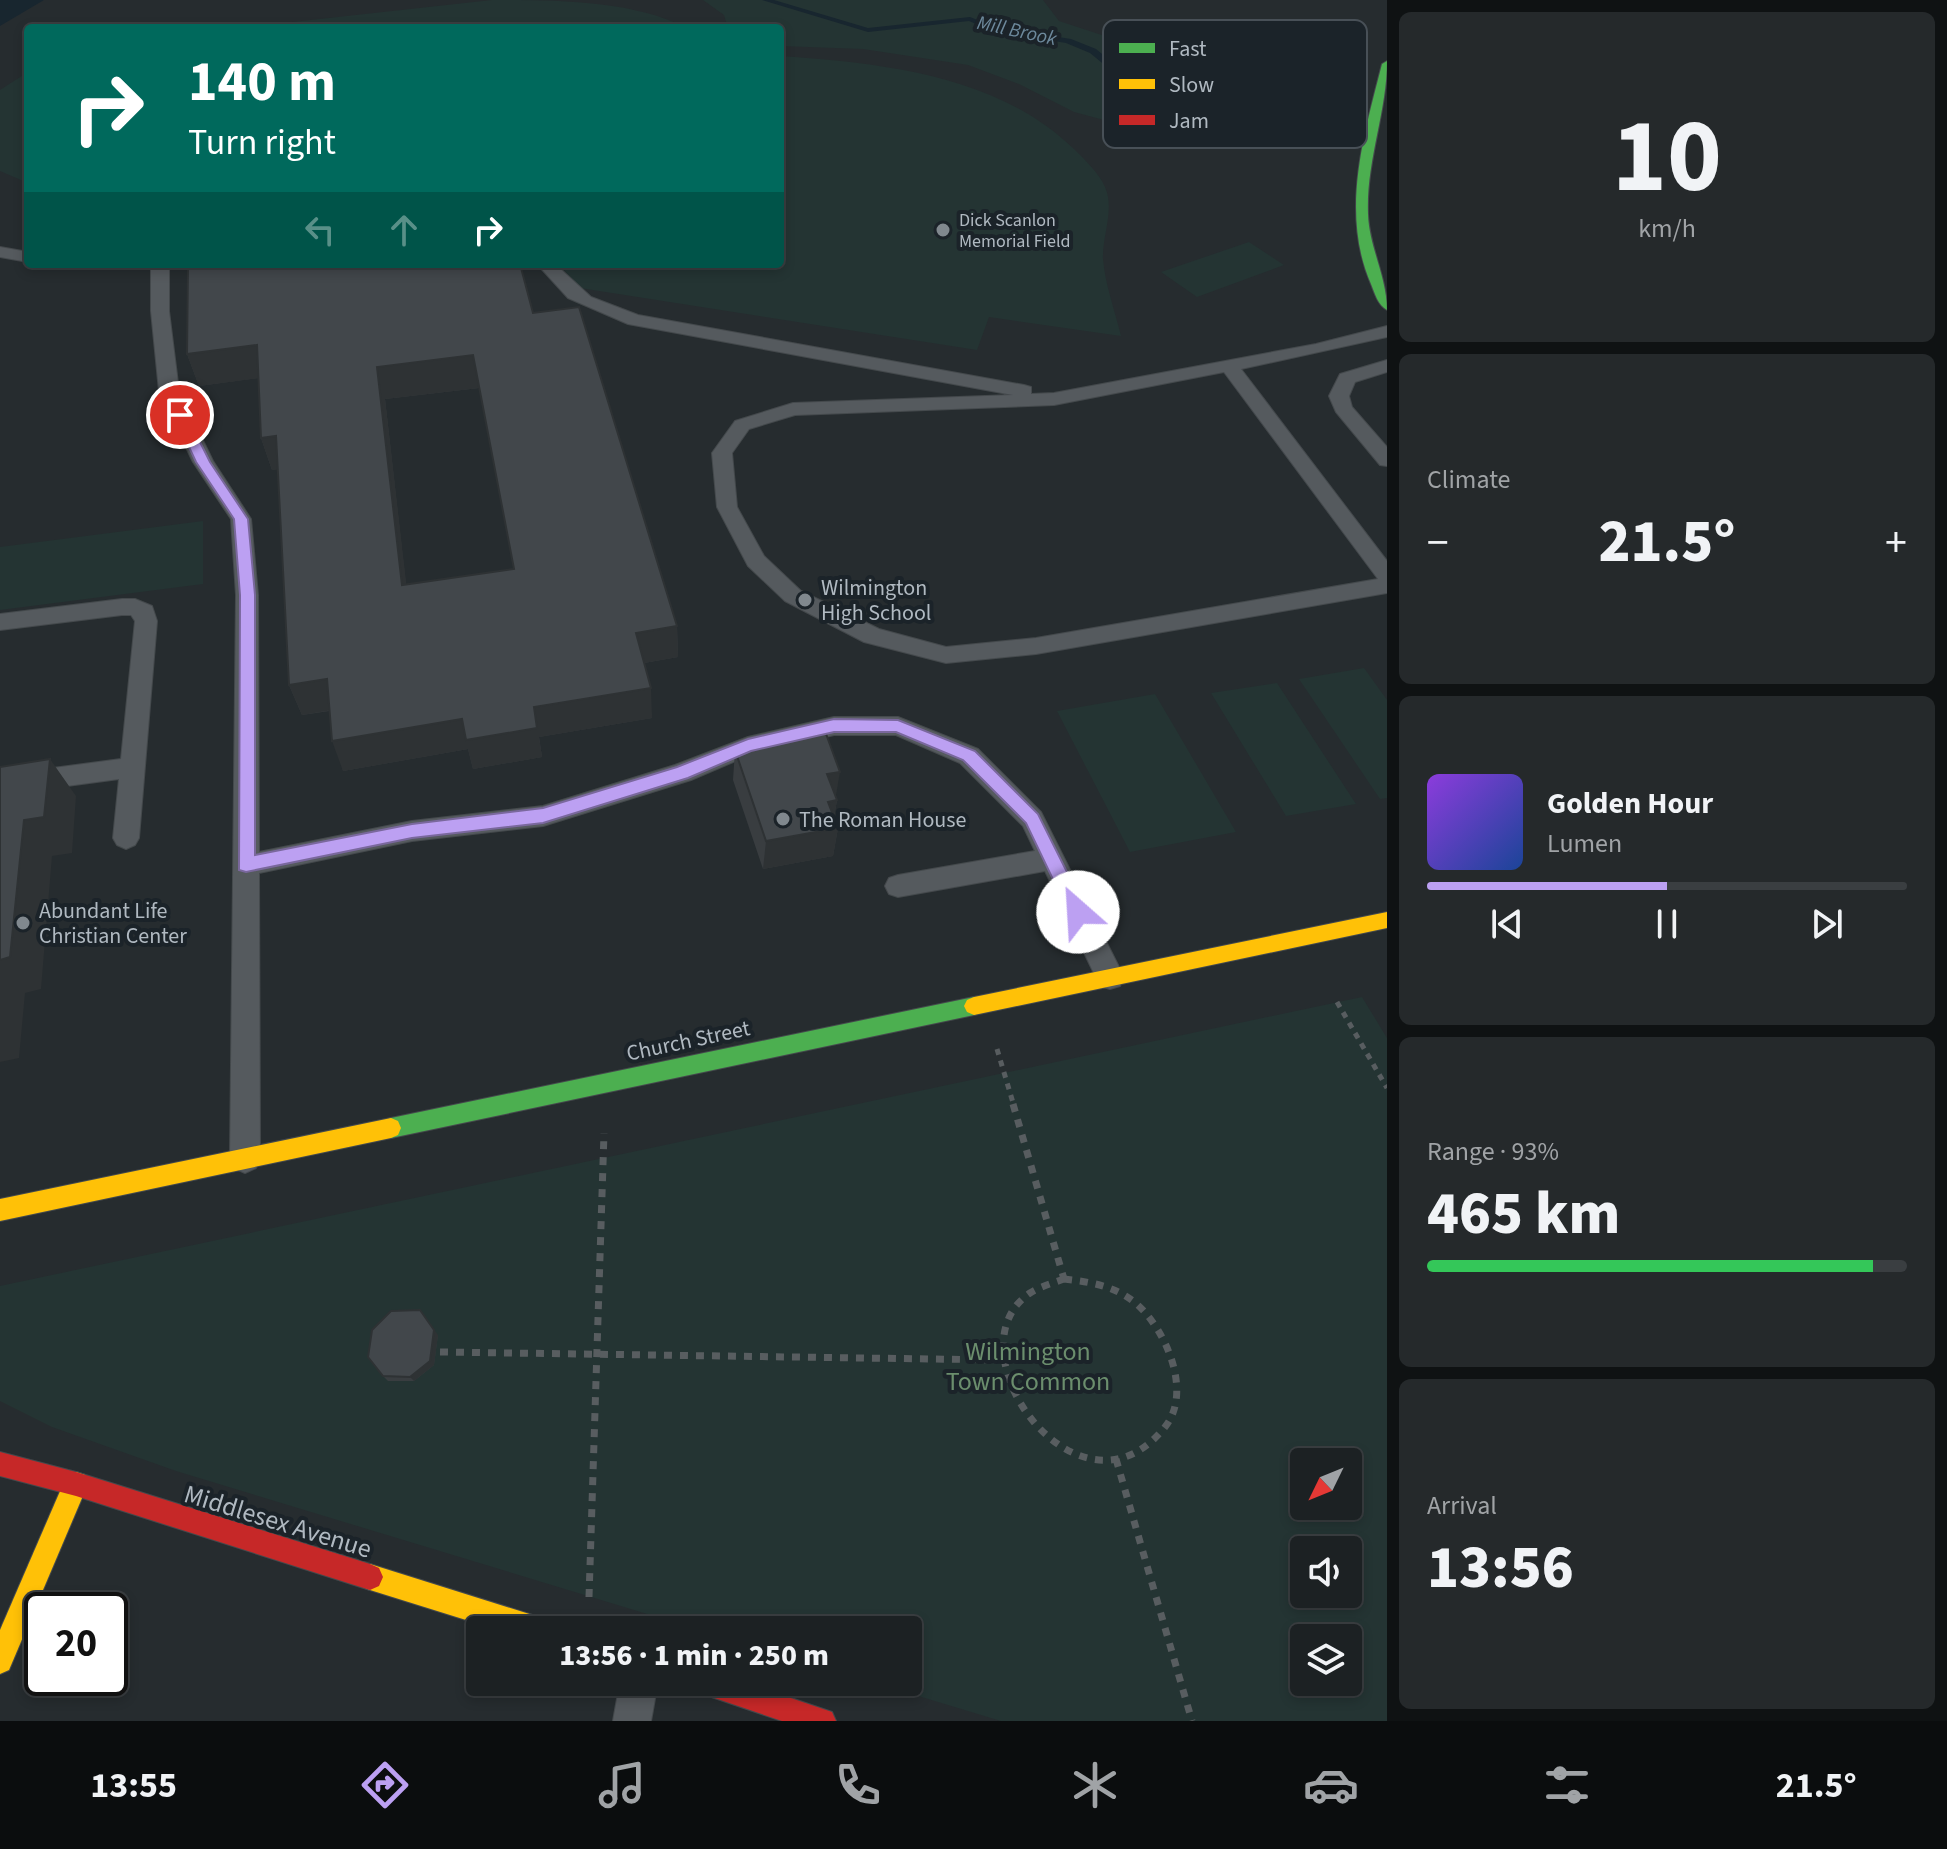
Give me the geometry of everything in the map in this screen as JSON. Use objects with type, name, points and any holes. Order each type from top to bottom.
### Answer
[{"type":"street","points":[[1387,64],[1359,191],[1365,261],[1387,306]]},
{"type":"street","name":"Church Street","points":[[0,1210],[1387,920]]},
{"type":"street","name":"Middlesex Avenue","points":[[0,1464],[76,1484],[495,1616]]},
{"type":"street","points":[[0,1661],[76,1484]]},
{"type":"street","points":[[746,1696],[823,1721]]},
{"type":"lane","points":[[0,252],[24,256]]},
{"type":"lane","points":[[160,268],[160,311],[169,391],[203,462],[241,519],[247,595],[245,1158]]},
{"type":"lane","points":[[549,268],[564,289],[584,302],[634,320],[1060,398]]},
{"type":"lane","points":[[1387,331],[1229,366],[1060,398],[956,405],[793,409],[742,425],[722,453],[727,507],[756,561],[793,596],[872,636],[946,655],[1036,646],[1387,585]]},
{"type":"lane","points":[[1229,366],[1387,576]]},
{"type":"lane","points":[[1387,366],[1347,378],[1339,396],[1343,408],[1387,460]]},
{"type":"lane","points":[[0,622],[122,607],[135,607],[144,612],[126,838]]},
{"type":"lane","points":[[246,865],[412,831],[543,816],[682,773],[748,746],[834,726],[898,726],[969,756],[1032,819],[1110,977]]},
{"type":"lane","points":[[0,785],[133,767]]},
{"type":"lane","points":[[898,886],[1052,859]]},
{"type":"lane","points":[[632,1721],[636,1696]]},
{"type":"path","points":[[1337,1002],[1387,1088]]},
{"type":"path","points":[[997,1048],[1064,1279]]},
{"type":"path","points":[[589,1597],[604,1132]]},
{"type":"path","points":[[1064,1279],[1107,1284],[1127,1296],[1154,1321],[1171,1354],[1176,1389],[1168,1422],[1147,1446],[1116,1459],[1093,1458],[1070,1452],[1038,1430],[1016,1399],[1004,1360],[1006,1330],[1020,1302],[1044,1283],[1064,1279]]},
{"type":"path","points":[[440,1352],[1004,1360]]},
{"type":"path","points":[[1116,1459],[1192,1721]]},
{"type":"green space","points":[[492,0],[567,1],[618,7],[677,24],[274,24]]},
{"type":"green space","points":[[703,0],[1043,0],[1059,21],[1103,35],[1103,120],[1074,112],[1019,84],[968,65],[863,49],[784,46],[784,24],[727,24],[724,15]]},
{"type":"green space","name":"Dick Scanlon Memorial Field","points":[[784,56],[858,63],[937,77],[1010,104],[1044,124],[1083,158],[1108,195],[1103,259],[1121,336],[989,317],[977,350],[580,288],[563,269],[784,268]]},
{"type":"green space","points":[[24,75],[24,181],[0,171],[0,90]]},
{"type":"green space","points":[[1249,242],[1284,265],[1197,297],[1161,272]]},
{"type":"green space","points":[[203,521],[203,584],[0,610],[0,547]]},
{"type":"green space","points":[[1364,668],[1387,700],[1387,798],[1380,799],[1299,679]]},
{"type":"green space","points":[[1277,683],[1356,804],[1286,816],[1211,693]]},
{"type":"green space","points":[[1155,694],[1236,832],[1130,852],[1057,711]]},
{"type":"green space","name":"Wilmington Town Common","points":[[1362,997],[1387,1038],[1387,1721],[1001,1721],[918,1696],[922,1696],[922,1616],[654,1616],[176,1471],[52,1427],[0,1401],[0,1286]]},
{"type":"water","points":[[0,0],[44,0],[0,26]]},
{"type":"building","points":[[188,268],[521,268],[533,313],[579,307],[677,626],[636,633],[651,688],[534,707],[537,728],[466,740],[462,719],[332,741],[327,679],[289,685],[276,436],[261,438],[257,345],[187,354]],"holes":[[[473,355],[514,569],[402,585],[377,367]]]},
{"type":"building","name":"The Roman House","points":[[825,731],[840,772],[827,774],[837,800],[828,802],[838,828],[766,841],[735,750]]},
{"type":"building","points":[[50,759],[44,817],[24,820],[10,957],[0,960],[0,767]]},
{"type":"building","points":[[420,1310],[434,1330],[430,1361],[410,1377],[383,1376],[368,1357],[372,1330],[391,1311]]},
{"type":"waterway","name":"Mill Brook","points":[[766,0],[868,30],[970,19],[993,29],[1068,41],[1093,51],[1103,59]]},
{"type":"traffic: fast","points":[[1387,64],[1362,186],[1365,245],[1373,275],[1387,306]]},
{"type":"traffic: fast","points":[[391,1128],[974,1006]]},
{"type":"traffic: slow","points":[[974,1006],[1387,920]]},
{"type":"traffic: slow","points":[[0,1210],[391,1128]]},
{"type":"traffic: slow","points":[[0,1661],[76,1484]]},
{"type":"traffic: slow","points":[[370,1577],[494,1616]]},
{"type":"traffic: jam","points":[[0,1464],[76,1484],[370,1577]]},
{"type":"traffic: jam","points":[[746,1696],[823,1721]]},
{"type":"place","name":"Dick Scanlon Memorial Field","points":[[943,230]]},
{"type":"place","name":"Wilmington High School","points":[[805,600]]},
{"type":"place","name":"The Roman House","points":[[783,819]]},
{"type":"place","name":"Abundant Life Christian Center","points":[[23,923]]},
{"type":"route","points":[[180,415],[203,462],[241,519],[247,595],[246,865],[412,831],[543,816],[682,773],[748,746],[834,726],[898,726],[969,756],[1032,819],[1078,912]]}]
